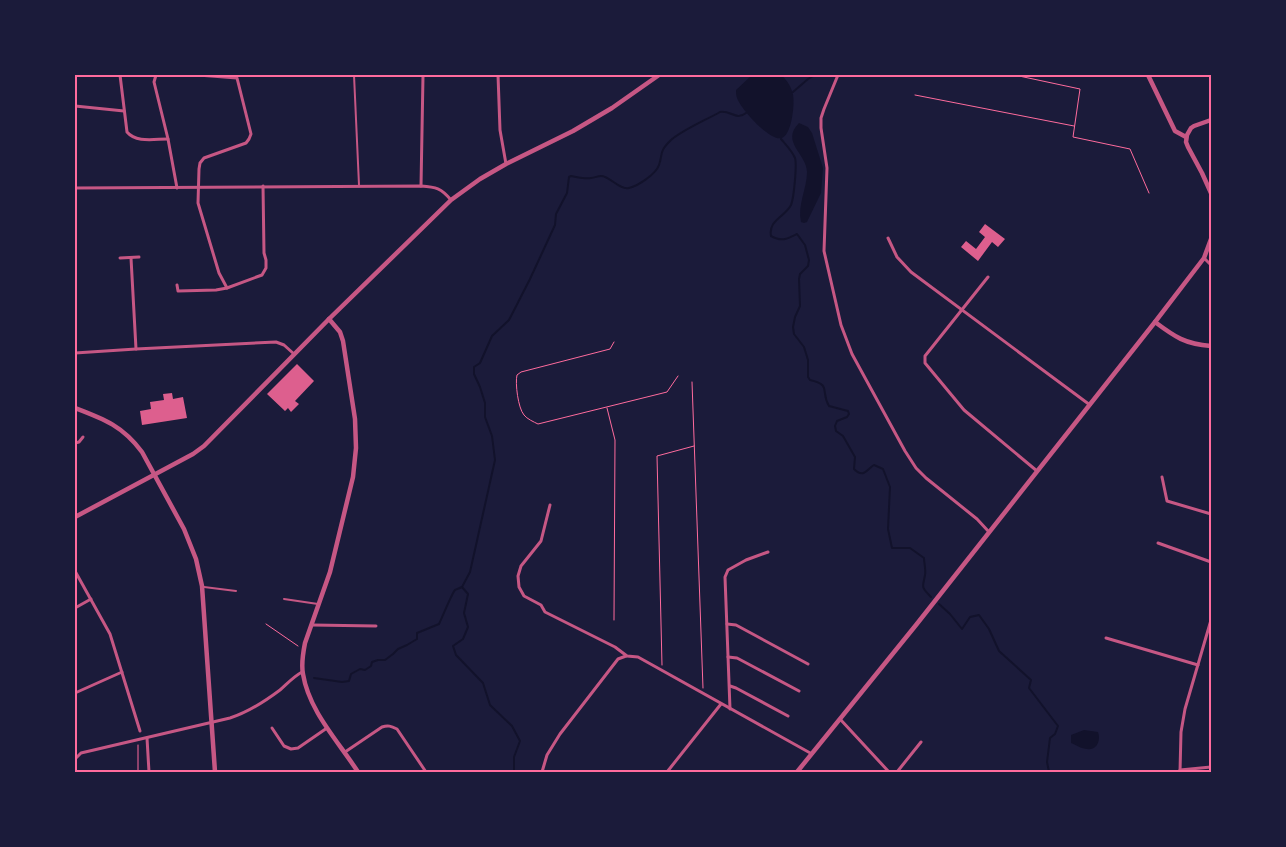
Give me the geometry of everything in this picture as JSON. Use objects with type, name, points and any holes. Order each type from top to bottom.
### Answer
[{"type":"street","points":[[120,75],[127,132],[136,139],[168,139]]},
{"type":"street","points":[[156,75],[154,82],[168,139],[177,188]]},
{"type":"street","points":[[198,75],[236,77],[250,134],[250,139],[246,143],[204,158],[200,163],[198,203],[219,273],[227,288]]},
{"type":"street","points":[[498,75],[500,130],[506,164]]},
{"type":"street","points":[[75,517],[193,454],[204,446],[329,319],[451,200],[480,179],[506,164],[612,108],[659,75]]},
{"type":"street","points":[[838,75],[821,118],[821,128],[827,168],[824,251],[841,325],[852,354],[916,468],[977,519],[989,532]]},
{"type":"street","points":[[1148,75],[1175,131],[1186,137]]},
{"type":"street","points":[[421,186],[423,76]]},
{"type":"street","points":[[75,106],[124,111]]},
{"type":"street","points":[[1211,120],[1193,126],[1188,131],[1186,137],[1188,147],[1211,193]]},
{"type":"street","points":[[178,285],[178,291],[216,290],[227,288],[262,275],[266,268],[263,186]]},
{"type":"street","points":[[75,188],[421,186],[435,187],[444,192],[451,200]]},
{"type":"street","points":[[888,238],[896,257],[911,272],[1090,404]]},
{"type":"street","points":[[798,772],[1155,322],[1204,258],[1211,240]]},
{"type":"street","points":[[120,258],[139,257]]},
{"type":"street","points":[[131,258],[136,349]]},
{"type":"street","points":[[1204,258],[1211,265]]},
{"type":"street","points":[[988,277],[925,356],[925,363],[964,410],[1037,471]]},
{"type":"street","points":[[329,319],[340,332],[342,341],[355,419],[356,448],[353,478],[330,572],[304,648],[302,672],[306,690],[315,710],[358,772]]},
{"type":"street","points":[[1155,322],[1175,337],[1186,342],[1211,346]]},
{"type":"street","points":[[75,354],[276,342],[284,345],[295,354]]},
{"type":"street","points":[[75,408],[109,422],[130,437],[142,452],[184,529],[196,559],[202,586],[215,772]]},
{"type":"street","points":[[75,443],[79,442],[83,437]]},
{"type":"street","points":[[1162,477],[1167,500],[1211,514]]},
{"type":"street","points":[[550,505],[541,541],[521,566],[518,576],[519,587],[524,596],[541,605],[545,612],[615,647],[626,656]]},
{"type":"street","points":[[1158,543],[1211,562]]},
{"type":"street","points":[[730,708],[725,577],[728,570],[746,560],[768,552]]},
{"type":"street","points":[[75,570],[110,634],[140,731]]},
{"type":"street","points":[[75,608],[91,600]]},
{"type":"street","points":[[1211,620],[1185,709],[1181,732],[1180,771],[1211,767]]},
{"type":"street","points":[[727,624],[736,625],[808,664]]},
{"type":"street","points":[[311,625],[376,626]]},
{"type":"street","points":[[1106,638],[1198,665]]},
{"type":"street","points":[[542,772],[547,755],[560,734],[618,659],[626,656],[638,657],[812,754]]},
{"type":"street","points":[[728,657],[738,658],[799,691]]},
{"type":"street","points":[[75,693],[122,672]]},
{"type":"street","points":[[75,759],[81,753],[230,718],[250,710],[302,672]]},
{"type":"street","points":[[730,686],[788,716]]},
{"type":"street","points":[[667,772],[721,704]]},
{"type":"street","points":[[840,718],[889,772]]},
{"type":"street","points":[[345,752],[382,727],[392,726],[397,729],[426,772]]},
{"type":"street","points":[[272,728],[284,746],[291,749],[298,748],[328,728]]},
{"type":"street","points":[[147,738],[149,772]]},
{"type":"street","points":[[897,772],[921,742]]},
{"type":"lane","points":[[354,75],[359,186]]},
{"type":"lane","points":[[202,586],[236,591]]},
{"type":"lane","points":[[284,599],[319,604]]},
{"type":"path","points":[[1019,76],[1080,90],[1073,137],[1130,149],[1149,192]]},
{"type":"path","points":[[915,95],[1074,126]]},
{"type":"path","points":[[614,342],[610,349],[521,372],[517,375],[516,381],[520,406],[524,415],[538,424],[667,392],[678,376]]},
{"type":"path","points":[[692,382],[703,694]]},
{"type":"path","points":[[606,407],[616,440],[614,620]]},
{"type":"path","points":[[662,671],[657,456],[694,446]]},
{"type":"path","points":[[266,624],[298,646],[304,648]]},
{"type":"path","points":[[138,772],[137,747],[140,740]]},
{"type":"shaded area","points":[[752,75],[781,75],[790,87],[793,95],[791,124],[782,138],[770,135],[756,124],[737,98],[736,90]]},
{"type":"shaded area","points":[[799,123],[808,127],[812,133],[823,168],[821,193],[807,222],[804,223],[801,222],[800,209],[807,172],[792,136]]},
{"type":"shaded area","points":[[1084,730],[1098,732],[1096,747],[1085,749],[1071,743],[1071,735]]},
{"type":"building","points":[[985,224],[1005,239],[998,247],[992,242],[978,261],[961,247],[966,241],[976,249],[985,237],[979,232]]},
{"type":"building","points":[[297,364],[314,381],[295,401],[299,404],[291,412],[288,408],[285,411],[267,394]]},
{"type":"building","points":[[172,393],[173,399],[183,397],[187,418],[142,425],[140,411],[151,409],[150,402],[164,400],[163,394]]},
{"type":"waterway","points":[[793,92],[815,75]]},
{"type":"waterway","points":[[462,587],[470,572],[495,460],[492,436],[485,417],[485,403],[474,374],[474,367],[480,363],[492,336],[509,320],[530,279],[555,225],[556,214],[567,193],[569,177],[589,178],[601,176],[608,178],[623,188],[633,187],[654,172],[659,165],[664,148],[680,133],[720,112],[727,112],[736,116],[746,113]]},
{"type":"waterway","points":[[781,139],[791,150],[795,158],[794,189],[791,205],[774,222],[771,236],[784,239],[797,234],[805,245],[809,260],[808,266],[800,274],[800,306],[793,327],[794,334],[804,347],[808,360],[808,377],[810,380],[823,386],[829,406],[848,411],[847,417],[837,421],[835,426],[836,431],[843,436],[855,457],[854,469],[860,473],[865,472],[874,465],[883,469],[890,487],[888,529],[892,548],[910,548],[924,558],[925,573],[923,586],[931,597]]},
{"type":"waterway","points":[[462,587],[468,594],[464,613],[468,627],[463,639],[453,646],[456,655],[483,683],[490,705],[512,726],[520,741],[514,757],[514,772]]},
{"type":"waterway","points":[[314,678],[342,682],[349,681],[351,674],[360,669],[365,670],[371,666],[372,662],[385,660],[398,649],[417,639],[417,633],[439,624],[455,590],[462,587]]},
{"type":"waterway","points":[[939,604],[962,629],[970,617],[979,615],[989,629],[999,651],[1031,680],[1029,688],[1058,726],[1055,734],[1050,738],[1047,762],[1049,772]]}]
